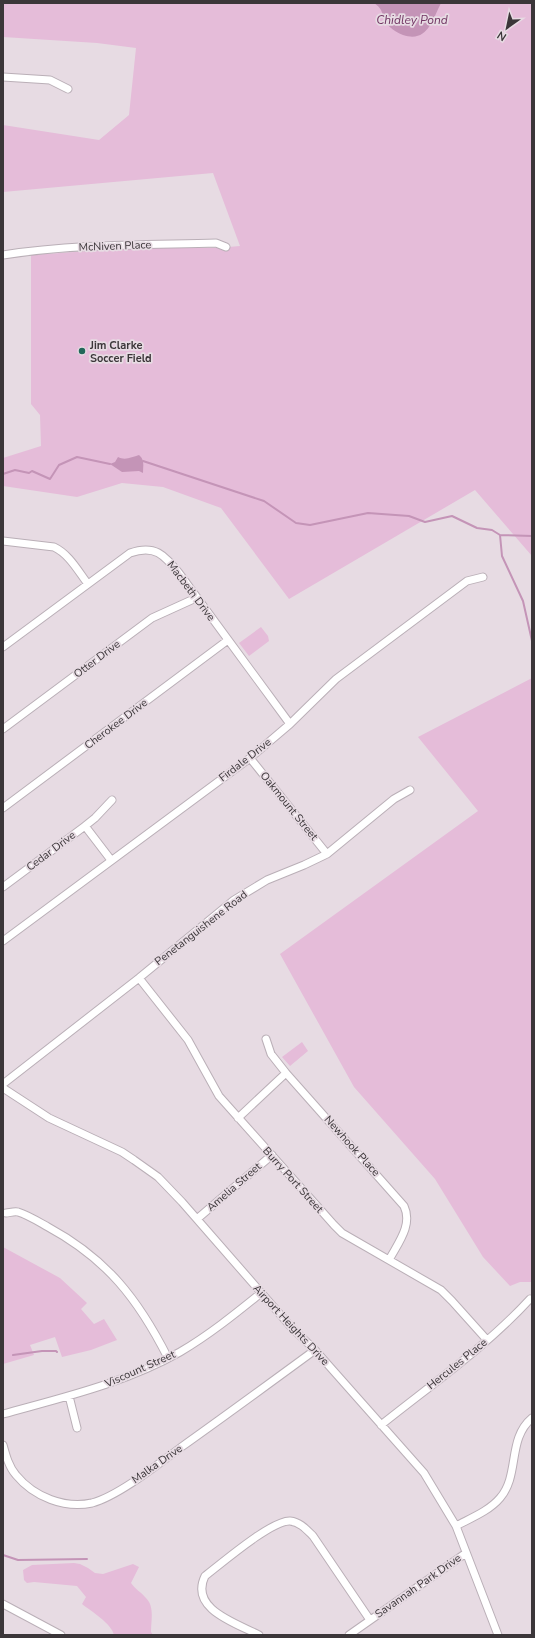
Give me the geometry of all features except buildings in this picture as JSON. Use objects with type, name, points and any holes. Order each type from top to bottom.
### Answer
[{"type":"street","points":[[3,77],[50,80],[68,89]]},
{"type":"street","name":"McNiven Place","points":[[3,255],[37,250],[121,245],[216,243],[226,247]]},
{"type":"street","points":[[3,541],[54,547],[61,550],[66,554],[88,584]]},
{"type":"street","name":"Macbeth Drive","points":[[3,647],[130,553],[139,550],[156,551],[163,555],[179,574],[290,724]]},
{"type":"street","name":"Firdale Drive","points":[[3,941],[250,758],[290,724],[336,679],[468,581],[483,577]]},
{"type":"street","name":"Otter Drive","points":[[3,729],[152,618],[196,598]]},
{"type":"street","name":"Cherokee Drive","points":[[3,808],[228,640]]},
{"type":"street","name":"Oakmount Street","points":[[250,758],[327,854]]},
{"type":"street","name":"Penetanguishene Road","points":[[3,1084],[245,893],[267,880],[327,854],[394,799],[410,790]]},
{"type":"street","points":[[85,826],[112,800]]},
{"type":"street","name":"Cedar Drive","points":[[3,887],[85,826],[111,860]]},
{"type":"street","name":"Burry Port Street","points":[[139,978],[188,1040],[219,1096],[336,1228],[444,1293],[487,1340]]},
{"type":"street","name":"Newhook Place","points":[[266,1039],[271,1054],[286,1073],[404,1206],[407,1216],[406,1227],[389,1260]]},
{"type":"street","points":[[238,1118],[286,1073]]},
{"type":"street","name":"Airport Heights Drive","points":[[3,1088],[54,1121],[122,1152],[134,1160],[158,1177],[197,1219],[292,1328],[315,1350],[424,1474],[456,1526],[498,1635]]},
{"type":"street","name":"Amelia Street","points":[[197,1219],[272,1155]]},
{"type":"street","points":[[6,1213],[17,1212],[42,1223],[70,1240],[98,1261],[116,1278],[145,1315],[168,1358]]},
{"type":"street","name":"Viscount Street","points":[[3,1414],[121,1380],[168,1358],[208,1334],[261,1293]]},
{"type":"street","name":"Hercules Place","points":[[381,1425],[487,1340],[530,1299]]},
{"type":"street","name":"Malka Drive","points":[[3,1445],[7,1460],[16,1475],[40,1495],[65,1504],[84,1504],[99,1501],[155,1467],[315,1350]]},
{"type":"street","points":[[69,1396],[77,1428]]},
{"type":"street","points":[[456,1526],[488,1509],[506,1490],[518,1437],[532,1418]]},
{"type":"street","name":"Savannah Park Drive","points":[[259,1635],[221,1615],[208,1605],[201,1591],[202,1583],[205,1576],[262,1533],[285,1521],[298,1523],[313,1536],[370,1620]]},
{"type":"street","name":"Savannah Park Drive","points":[[349,1635],[466,1553]]},
{"type":"street","points":[[3,1604],[61,1635]]},
{"type":"shaded area","points":[[3,3],[532,3],[532,556],[475,490],[289,599],[221,508],[163,487],[122,483],[77,497],[3,486],[3,458],[41,446],[40,415],[31,404],[31,255],[133,248],[217,248],[240,246],[213,173],[3,192],[3,125],[99,140],[129,115],[136,48],[97,43],[3,37]]},
{"type":"shaded area","points":[[261,627],[268,636],[269,641],[249,656],[239,643]]},
{"type":"shaded area","points":[[532,678],[532,1282],[520,1282],[510,1286],[483,1257],[435,1179],[354,1087],[280,954],[478,811],[418,737]]},
{"type":"shaded area","points":[[302,1042],[308,1051],[290,1066],[282,1057]]},
{"type":"shaded area","points":[[3,1247],[60,1278],[87,1303],[81,1309],[94,1324],[104,1319],[117,1340],[91,1350],[62,1357],[55,1337],[30,1345],[34,1355],[3,1364]]},
{"type":"shaded area","points":[[80,1564],[95,1573],[103,1574],[133,1564],[139,1567],[131,1583],[150,1604],[152,1613],[151,1632],[153,1635],[114,1635],[105,1622],[82,1604],[86,1597],[77,1586],[34,1582],[27,1583],[24,1580],[23,1570],[32,1565]]},
{"type":"water","name":"Chidley Pond","points":[[374,3],[441,3],[428,29],[418,36],[411,37],[403,35],[390,28],[385,21],[381,10]]},
{"type":"water","points":[[139,455],[143,461],[143,473],[139,471],[122,472],[110,464],[115,462],[118,457],[126,459]]},
{"type":"waterway","points":[[3,474],[15,470],[29,473],[32,471],[50,479],[59,465],[77,457],[110,464]]},
{"type":"waterway","points":[[143,461],[264,501],[296,523],[310,525],[368,513],[409,516],[425,522],[452,516],[477,528],[492,530],[500,535],[532,536]]},
{"type":"waterway","points":[[500,535],[502,556],[523,601],[532,641]]},
{"type":"waterway","points":[[13,1355],[42,1351],[57,1352]]},
{"type":"waterway","points":[[3,1555],[18,1560],[87,1559]]},
{"type":"place","name":"Jim Clarke Soccer Field","points":[[82,351]]}]
